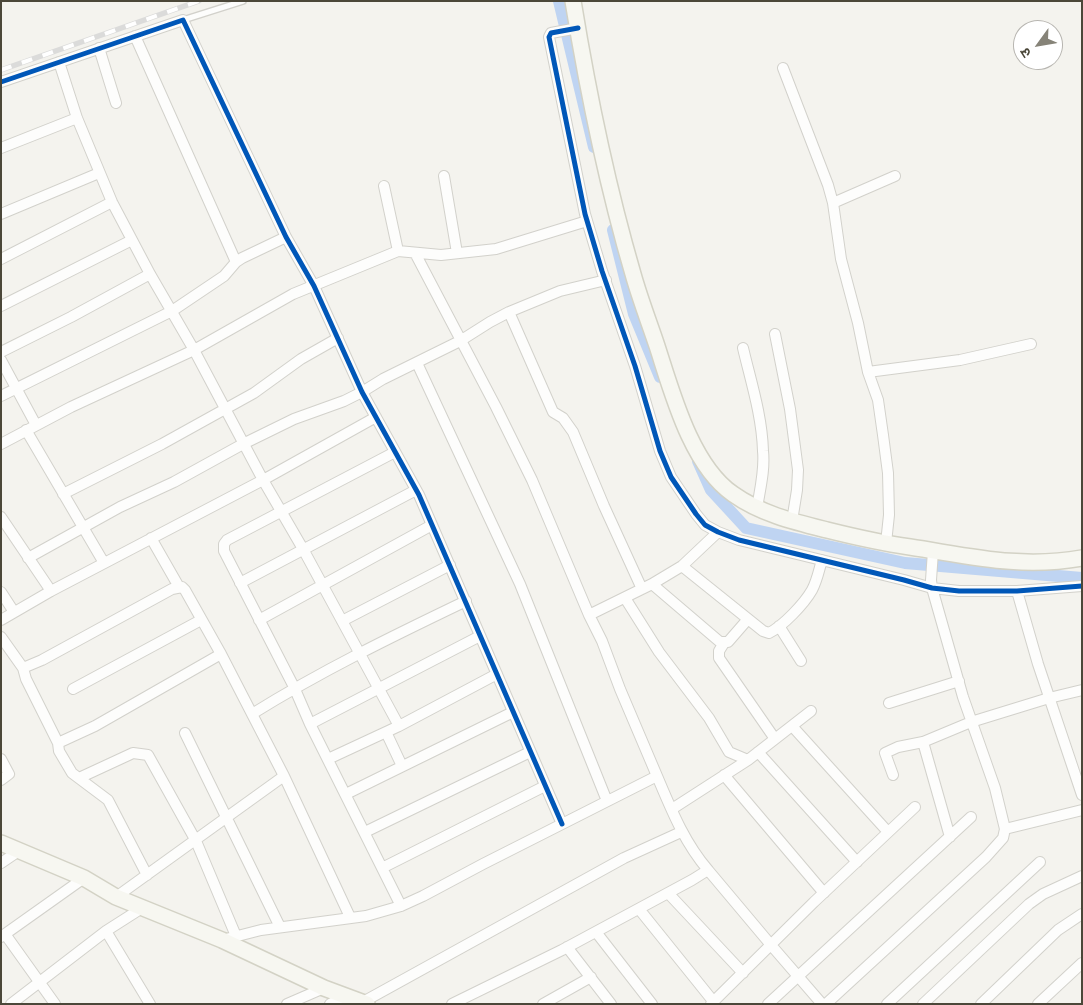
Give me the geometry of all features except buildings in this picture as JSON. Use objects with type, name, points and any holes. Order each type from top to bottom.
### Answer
[{"type":"street","points":[[573,1],[573,30],[614,205],[633,276],[673,393],[695,448],[713,477],[732,494],[757,508],[792,521],[933,555],[1028,563],[1082,558]]},
{"type":"street","points":[[1,82],[183,20],[286,236],[314,286],[362,392],[416,490],[562,824]]},
{"type":"street","points":[[573,30],[551,33],[549,37],[587,221],[670,477],[705,525],[718,532],[755,545],[959,591],[1017,591],[1082,586]]},
{"type":"street","points":[[135,36],[236,262]]},
{"type":"street","points":[[99,48],[116,103]]},
{"type":"street","points":[[59,62],[77,118],[112,202],[150,274],[194,350],[243,444],[400,726]]},
{"type":"street","points":[[783,68],[828,185],[833,203],[841,259],[858,323],[868,372],[878,400],[888,473],[889,515],[886,543]]},
{"type":"street","points":[[1,148],[77,118]]},
{"type":"street","points":[[1,214],[99,173]]},
{"type":"street","points":[[444,176],[456,253]]},
{"type":"street","points":[[833,203],[895,176]]},
{"type":"street","points":[[384,186],[398,252]]},
{"type":"street","points":[[1,259],[112,202]]},
{"type":"street","points":[[1,444],[36,425],[194,350],[293,294],[398,252],[441,255],[496,249],[587,221]]},
{"type":"street","points":[[1,396],[172,311],[224,276],[236,262],[286,236]]},
{"type":"street","points":[[1,306],[132,240]]},
{"type":"street","points":[[415,253],[532,480],[589,615],[602,641],[620,689],[681,832],[698,858],[822,1004]]},
{"type":"street","points":[[1,352],[150,274]]},
{"type":"street","points":[[28,558],[83,527],[174,482],[243,444],[294,419],[362,392],[383,379],[460,341],[508,312],[560,291],[606,280]]},
{"type":"street","points":[[508,312],[553,412],[563,418],[573,432],[608,516],[647,586],[720,642],[724,643]]},
{"type":"street","points":[[776,334],[790,409],[798,470],[792,521]]},
{"type":"street","points":[[63,494],[162,444],[254,393],[301,359],[338,338]]},
{"type":"street","points":[[868,372],[960,360],[1031,344]]},
{"type":"street","points":[[743,348],[762,430],[763,470],[757,508]]},
{"type":"street","points":[[1,360],[36,425]]},
{"type":"street","points":[[417,363],[520,584],[607,801]]},
{"type":"street","points":[[1,620],[104,562],[263,480],[376,417]]},
{"type":"street","points":[[26,430],[104,562]]},
{"type":"street","points":[[395,452],[227,540],[224,544],[224,551],[294,687],[310,724],[401,906]]},
{"type":"street","points":[[240,583],[416,490]]},
{"type":"street","points":[[1,517],[50,592]]},
{"type":"street","points":[[259,620],[432,524]]},
{"type":"street","points":[[589,615],[625,598],[682,566],[718,532]]},
{"type":"street","points":[[151,538],[179,587],[185,590],[221,654],[284,776],[350,917]]},
{"type":"street","points":[[826,1004],[986,858],[1003,838],[1005,829],[995,788],[971,722],[932,584],[933,555]]},
{"type":"street","points":[[682,566],[767,633],[773,632],[804,601],[812,590],[822,560]]},
{"type":"street","points":[[342,621],[450,565]]},
{"type":"street","points":[[23,668],[42,660],[172,589],[179,587]]},
{"type":"street","points":[[1017,591],[1038,664],[1082,796]]},
{"type":"street","points":[[1,592],[14,612]]},
{"type":"street","points":[[625,598],[659,652],[709,718],[729,752],[748,760]]},
{"type":"street","points":[[252,714],[294,687],[466,601]]},
{"type":"street","points":[[748,619],[732,639],[724,643],[719,651],[719,658],[776,739]]},
{"type":"street","points":[[73,690],[201,620]]},
{"type":"street","points":[[779,626],[801,660]]},
{"type":"street","points":[[310,724],[378,687],[480,636]]},
{"type":"street","points":[[1,637],[23,668],[26,679],[58,743],[58,751],[72,773],[108,800],[147,875]]},
{"type":"street","points":[[58,743],[95,726],[221,654]]},
{"type":"street","points":[[328,759],[400,726],[497,674]]},
{"type":"street","points":[[889,703],[959,681]]},
{"type":"street","points":[[893,775],[886,753],[898,747],[923,742],[971,722],[1082,690]]},
{"type":"street","points":[[672,810],[748,760],[811,711]]},
{"type":"street","points":[[346,794],[512,712]]},
{"type":"street","points":[[792,726],[888,832]]},
{"type":"street","points":[[386,732],[402,766]]},
{"type":"street","points":[[185,733],[280,927]]},
{"type":"street","points":[[923,742],[950,837]]},
{"type":"street","points":[[365,832],[530,752]]},
{"type":"street","points":[[758,752],[857,862]]},
{"type":"street","points":[[79,778],[132,753],[148,755],[196,841],[229,938]]},
{"type":"street","points":[[1,759],[9,774],[1,780]]},
{"type":"street","points":[[116,897],[284,776]]},
{"type":"street","points":[[229,938],[280,927],[366,916],[401,906],[657,776]]},
{"type":"street","points":[[724,776],[824,893]]},
{"type":"street","points":[[382,868],[545,786]]},
{"type":"street","points":[[638,909],[712,1003],[824,893],[916,807]]},
{"type":"street","points":[[1005,829],[1082,810]]},
{"type":"street","points":[[768,1004],[971,817]]},
{"type":"street","points":[[1,843],[84,878],[116,897],[142,908],[229,938],[324,988],[365,1003],[624,858],[681,832]]},
{"type":"street","points":[[1,863],[20,850]]},
{"type":"street","points":[[887,1004],[1040,862]]},
{"type":"street","points":[[452,1004],[596,932],[708,870]]},
{"type":"street","points":[[923,1004],[1023,909],[1043,894],[1082,876]]},
{"type":"street","points":[[55,1004],[3,935],[84,878]]},
{"type":"street","points":[[668,893],[743,973]]},
{"type":"street","points":[[11,1004],[106,931],[142,908]]},
{"type":"street","points":[[981,1004],[1058,930],[1082,914]]},
{"type":"street","points":[[106,931],[150,1004]]},
{"type":"street","points":[[596,932],[652,1004]]},
{"type":"street","points":[[567,947],[611,1004]]},
{"type":"street","points":[[1038,1004],[1082,963]]},
{"type":"street","points":[[543,1004],[591,978]]},
{"type":"street","points":[[287,1004],[324,988]]},
{"type":"street","points":[[330,1004],[346,996]]},
{"type":"lane","points":[[183,20],[243,1]]},
{"type":"waterway","points":[[559,1],[594,147]]},
{"type":"waterway","points":[[613,230],[634,314],[660,377]]},
{"type":"waterway","points":[[698,461],[711,490],[746,528],[905,563],[1082,578]]},
{"type":"railway","points":[[1,70],[199,1]]},
{"type":"cycle path","points":[[1,82],[183,20],[286,237],[314,286],[362,392],[419,495],[562,824]]},
{"type":"cycle path","points":[[578,28],[551,33],[549,37],[585,214],[602,271],[635,366],[660,451],[671,477],[705,525],[739,540],[932,588],[959,591],[1017,591],[1082,586]]}]
